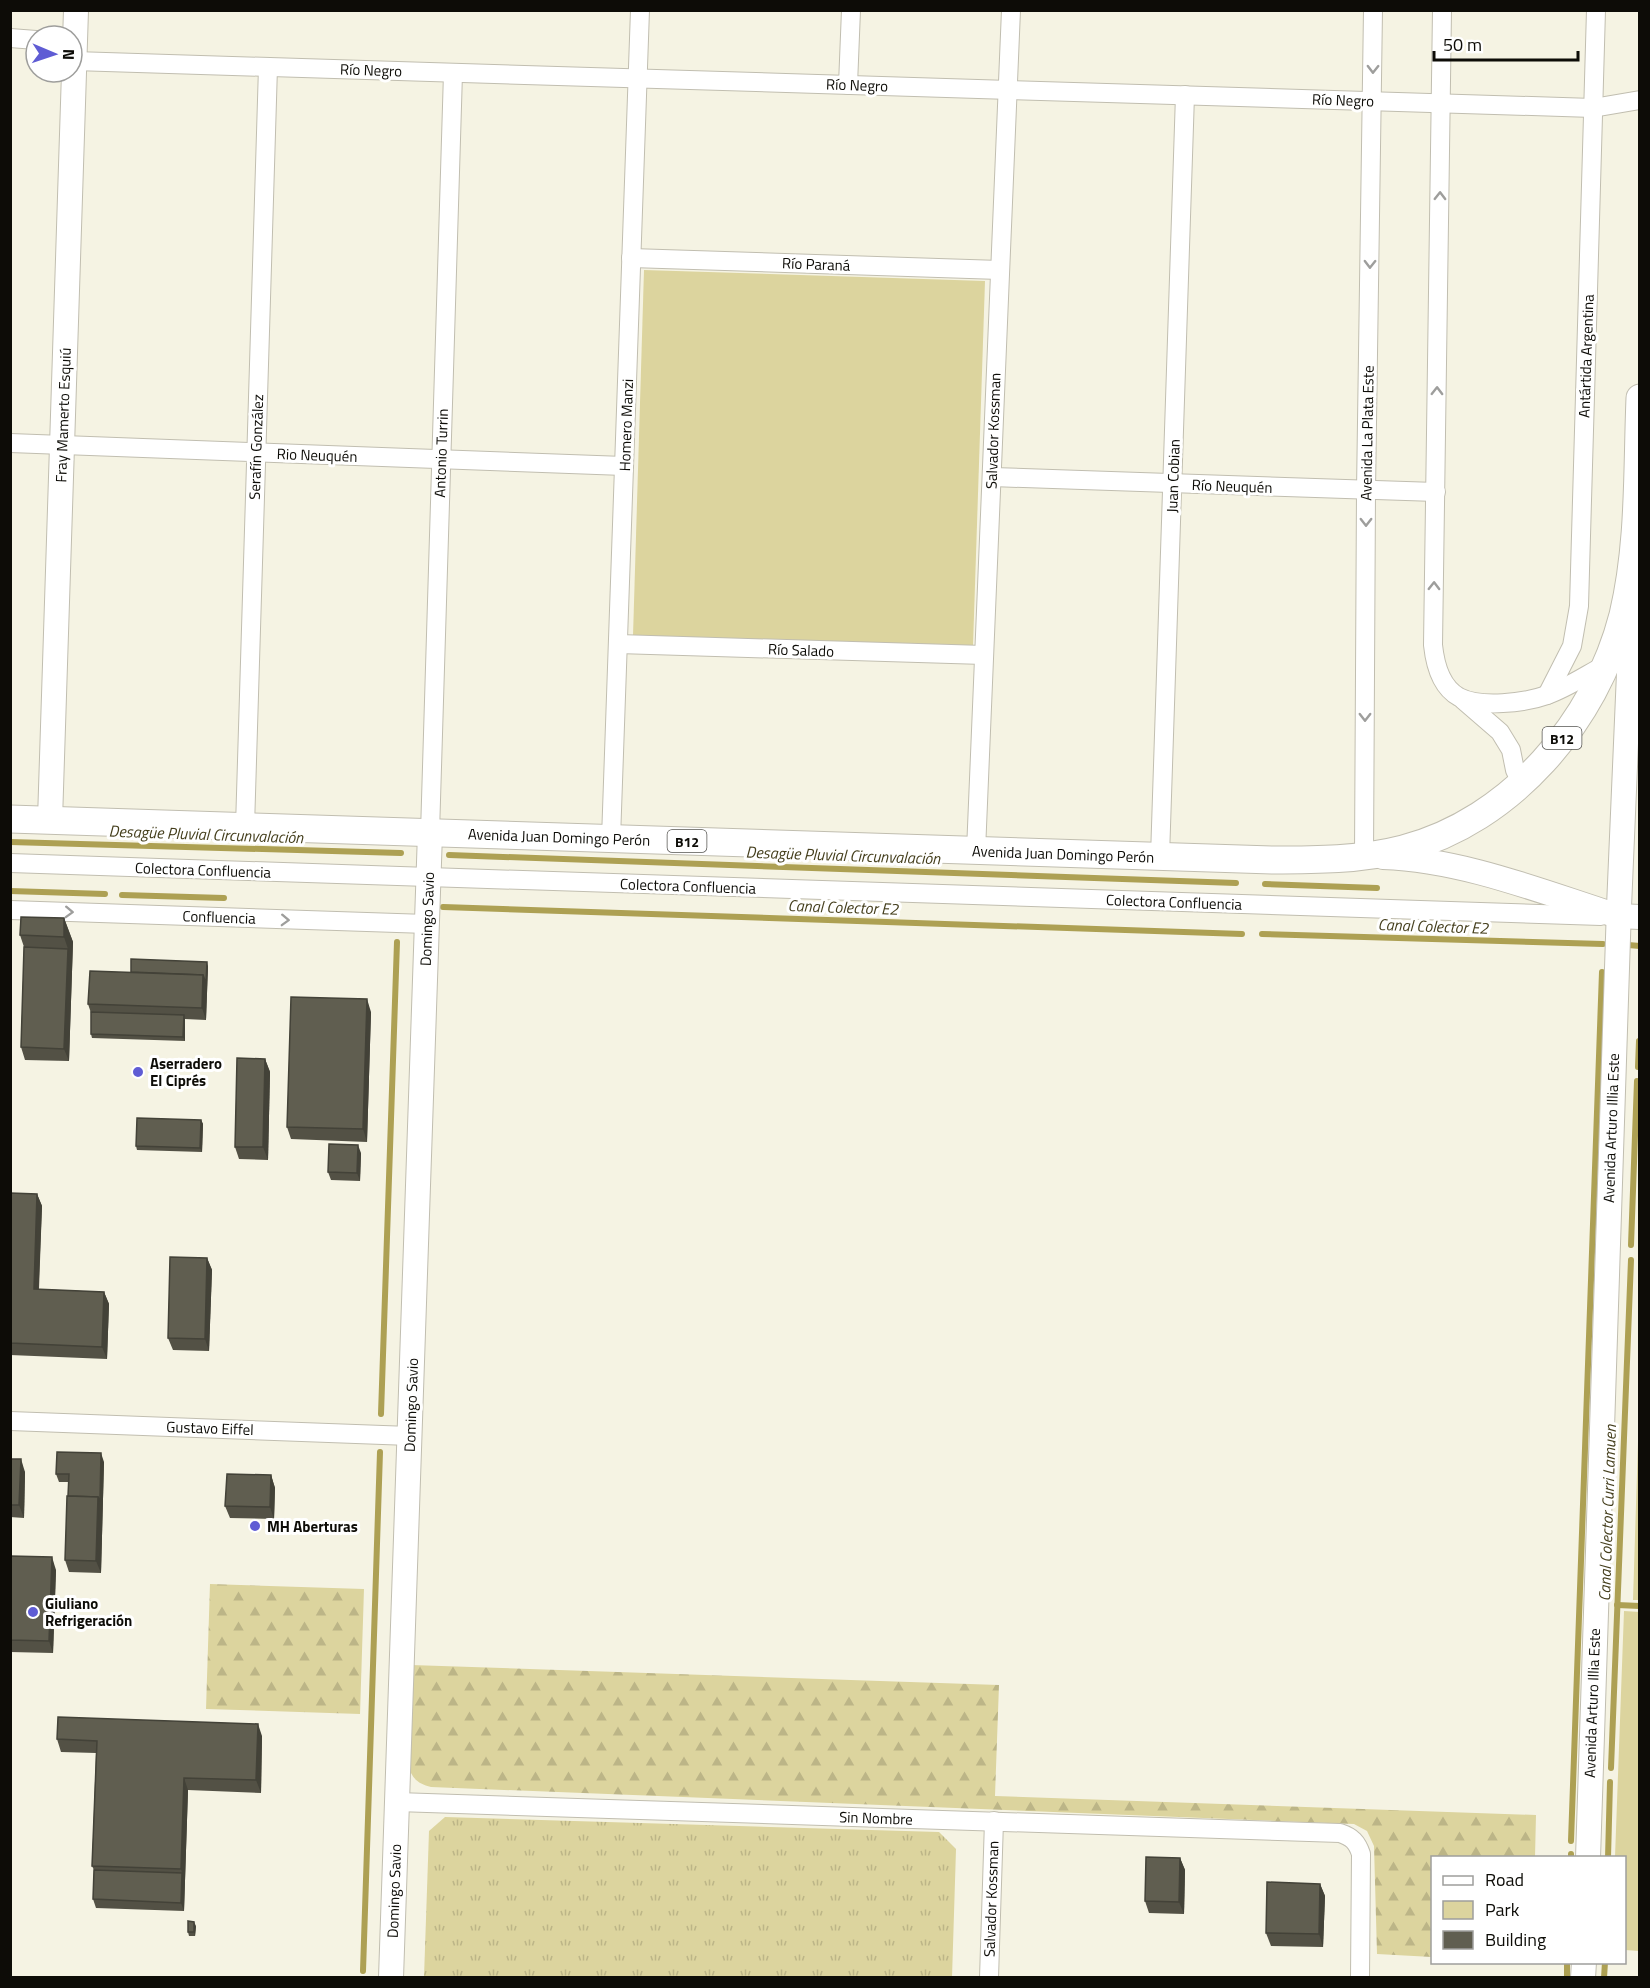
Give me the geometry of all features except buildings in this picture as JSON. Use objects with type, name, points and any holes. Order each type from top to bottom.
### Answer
[{"type":"main road","name":"Avenida Arturo Illia Este","points":[[1636,517],[1640,398]]},
{"type":"main road","name":"B12","points":[[1364,856],[1405,849],[1449,832],[1474,819],[1521,783],[1549,754],[1578,716],[1615,641],[1626,598],[1636,517]]},
{"type":"main road","name":"Avenida Juan Domingo Perón","points":[[10,819],[1160,857],[1296,860],[1364,856]]},
{"type":"street","name":"Homero Manzi","points":[[611,839],[640,10]]},
{"type":"street","points":[[848,85],[851,10]]},
{"type":"street","name":"Salvador Kossman","points":[[976,851],[1011,10]]},
{"type":"street","name":"Avenida La Plata Este","points":[[1364,856],[1366,490],[1373,10]]},
{"type":"street","points":[[1442,10],[1435,661],[1450,689],[1482,714],[1500,732],[1510,750],[1521,783]]},
{"type":"street","name":"Antártida Argentina","points":[[1547,695],[1572,646],[1579,606],[1596,10]]},
{"type":"street","name":"Río Negro","points":[[84,49],[268,67],[1593,108],[1640,100]]},
{"type":"street","name":"Serafín González","points":[[245,827],[268,67]]},
{"type":"street","name":"Antonio Turrin","points":[[430,833],[453,73]]},
{"type":"street","name":"Fray Mamerto Esquiú","points":[[50,820],[73,84]]},
{"type":"street","name":"Juan Cobian","points":[[1160,857],[1185,95]]},
{"type":"street","name":"Río Paraná","points":[[632,258],[1000,270]]},
{"type":"street","name":"Rio Neuquén","points":[[10,443],[624,466]]},
{"type":"street","name":"Río Neuquén","points":[[992,477],[1436,492]]},
{"type":"street","name":"Avenida Arturo Illia Este","points":[[1587,1856],[1629,917],[1636,517]]},
{"type":"street","name":"Río Salado","points":[[618,644],[984,655]]},
{"type":"street","points":[[1460,697],[1496,703],[1522,701],[1547,695],[1605,665]]},
{"type":"street","name":"Domingo Savio","points":[[391,1977],[430,833]]},
{"type":"street","name":"Avenida Juan Domingo Perón","points":[[1364,856],[1408,858],[1457,867],[1629,917]]},
{"type":"street","name":"Colectora Confluencia","points":[[10,863],[1629,917]]},
{"type":"street","name":"Confluencia","points":[[10,910],[427,924]]},
{"type":"street","name":"Gustavo Eiffel","points":[[10,1421],[410,1436]]},
{"type":"street","name":"Sin Nombre","points":[[397,1802],[1340,1833],[1354,1839],[1358,1846],[1361,1863],[1360,1977]]},
{"type":"street","name":"Salvador Kossman","points":[[989,1977],[994,1821]]},
{"type":"green space","points":[[644,270],[985,281],[973,646],[633,636]]},
{"type":"green space","points":[[1639,1410],[1640,1600],[1633,1600]]},
{"type":"green space","points":[[210,1584],[364,1589],[360,1714],[206,1709]]},
{"type":"green space","points":[[1624,1611],[1640,1612],[1639,1951],[1626,1950],[1626,1856],[1615,1856]]},
{"type":"green space","points":[[411,1665],[999,1685],[995,1796],[1536,1815],[1535,1856],[1431,1856],[1431,1957],[1377,1954],[1374,1846],[1367,1831],[1354,1824],[431,1787],[416,1780],[408,1764]]},
{"type":"green space","points":[[445,1817],[939,1832],[956,1849],[952,1977],[424,1977],[429,1831]]},
{"type":"waterway","name":"Desagüe Pluvial Circunvalación","points":[[10,842],[401,853]]},
{"type":"waterway","name":"Desagüe Pluvial Circunvalación","points":[[449,855],[1236,883]]},
{"type":"waterway","name":"Desagüe Pluvial Circunvalación","points":[[1265,884],[1377,888]]},
{"type":"waterway","name":"Canal Colector E2","points":[[10,891],[105,894]]},
{"type":"waterway","name":"Canal Colector E2","points":[[122,895],[224,898]]},
{"type":"waterway","name":"Canal Colector E2","points":[[443,907],[1242,934]]},
{"type":"waterway","name":"Canal Colector E2","points":[[1262,934],[1603,944]]},
{"type":"waterway","points":[[381,1414],[397,942]]},
{"type":"waterway","name":"Canal Colector E2","points":[[1628,945],[1640,946]]},
{"type":"waterway","points":[[1571,1841],[1602,972]]},
{"type":"waterway","name":"Canal Colector Curri Lamuen","points":[[1638,1067],[1639,1041]]},
{"type":"waterway","name":"Canal Colector Curri Lamuen","points":[[1631,1245],[1637,1081]]},
{"type":"waterway","name":"Canal Colector Curri Lamuen","points":[[1611,1768],[1631,1260]]},
{"type":"waterway","points":[[363,1971],[380,1452]]},
{"type":"waterway","points":[[1617,1605],[1640,1606]]},
{"type":"waterway","name":"Canal Colector Curri Lamuen","points":[[1608,1856],[1610,1782]]},
{"type":"waterway","points":[[1567,1964],[1567,1978]]},
{"type":"waterway","name":"Canal Colector Curri Lamuen","points":[[1604,1978],[1605,1964]]},
{"type":"place","name":"Aserradero El Ciprés","points":[[138,1072]]},
{"type":"place","name":"MH Aberturas","points":[[255,1526]]},
{"type":"place","name":"Giuliano Refrigeración","points":[[33,1612]]}]
